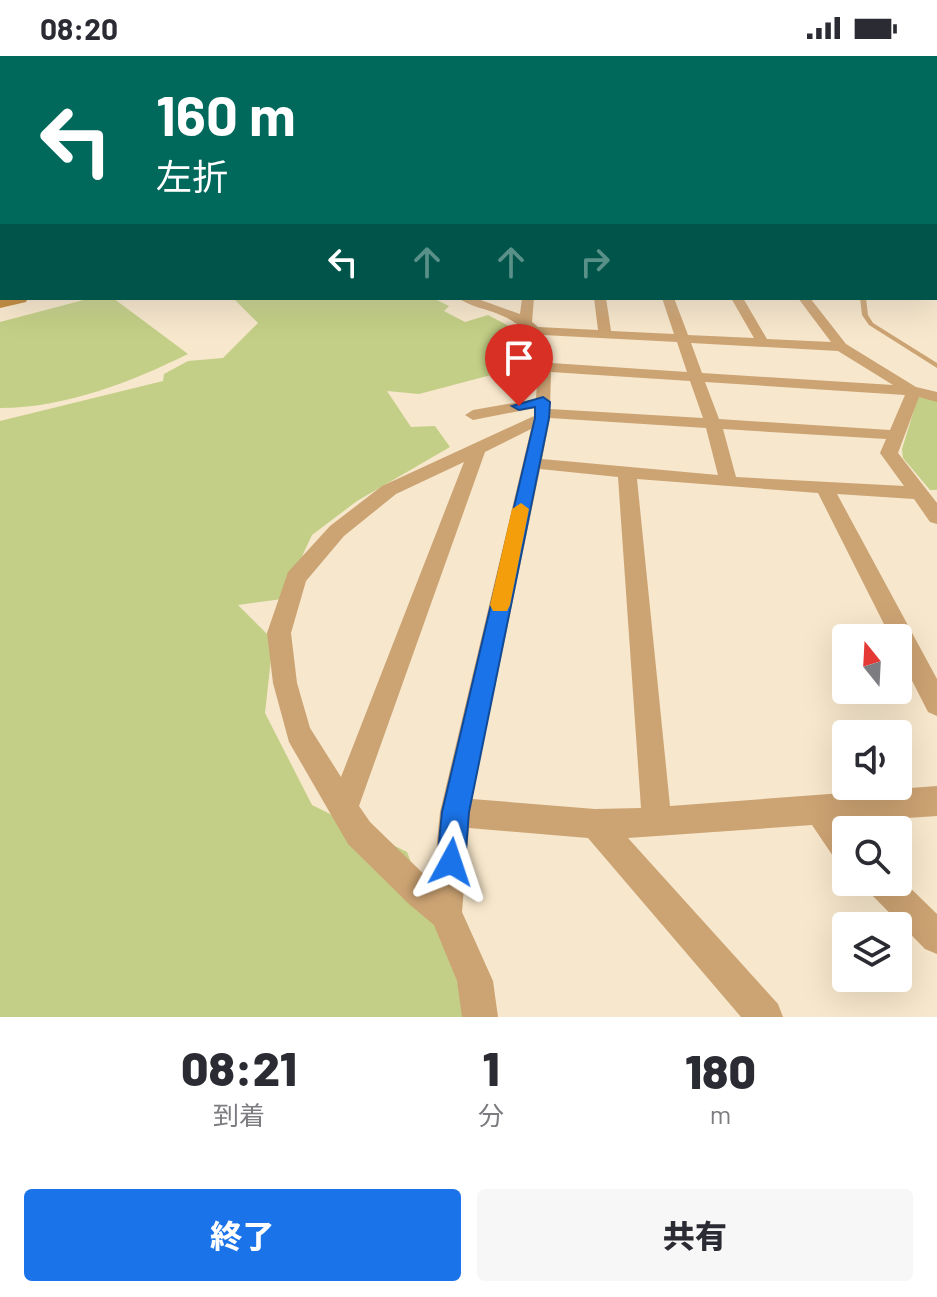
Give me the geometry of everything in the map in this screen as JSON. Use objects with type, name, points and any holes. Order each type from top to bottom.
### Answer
[{"type":"street","points":[[468,300],[529,327],[841,347]]},
{"type":"street","points":[[480,1017],[475,981],[446,913],[455,812],[543,411],[544,367],[538,339],[529,327],[528,300]]},
{"type":"street","points":[[600,300],[605,334]]},
{"type":"street","points":[[669,300],[713,424],[729,482]]},
{"type":"street","points":[[738,300],[763,343]]},
{"type":"street","points":[[806,300],[841,347],[914,391]]},
{"type":"street","points":[[544,367],[914,391],[937,397]]},
{"type":"street","points":[[914,391],[889,453],[937,517]]},
{"type":"street","points":[[446,913],[420,893],[359,833],[298,733],[285,683],[279,633],[296,578],[337,531],[389,490],[477,449],[543,411]]},
{"type":"street","points":[[473,415],[543,411],[898,435]]},
{"type":"street","points":[[344,808],[477,449]]},
{"type":"street","points":[[530,463],[729,482],[918,493]]},
{"type":"street","points":[[627,473],[657,822]]},
{"type":"street","points":[[824,487],[937,704]]},
{"type":"street","points":[[455,812],[595,824],[937,801]]},
{"type":"street","points":[[819,810],[832,832]]},
{"type":"street","points":[[595,824],[765,1017]]},
{"type":"street","points":[[895,896],[937,937]]},
{"type":"lane","points":[[863,300],[865,315],[871,324],[937,366]]},
{"type":"green space","points":[[83,300],[116,300],[188,354],[97,392],[49,404],[0,408],[0,322]]},
{"type":"green space","points":[[235,300],[437,300],[449,306],[444,311],[465,322],[488,315],[507,325],[537,363],[419,394],[387,391],[411,427],[435,426],[450,447],[357,501],[312,535],[282,599],[238,605],[273,640],[265,713],[312,805],[407,852],[466,1004],[465,1017],[0,1017],[0,421],[163,381],[164,374],[188,361],[223,358],[258,323]]},
{"type":"green space","points":[[919,394],[937,399],[937,490],[930,490],[903,458],[902,449]]},
{"type":"slow traffic","points":[[500,605],[521,509]]},
{"type":"route","points":[[451,862],[455,812],[542,418],[543,402],[519,406]]}]
